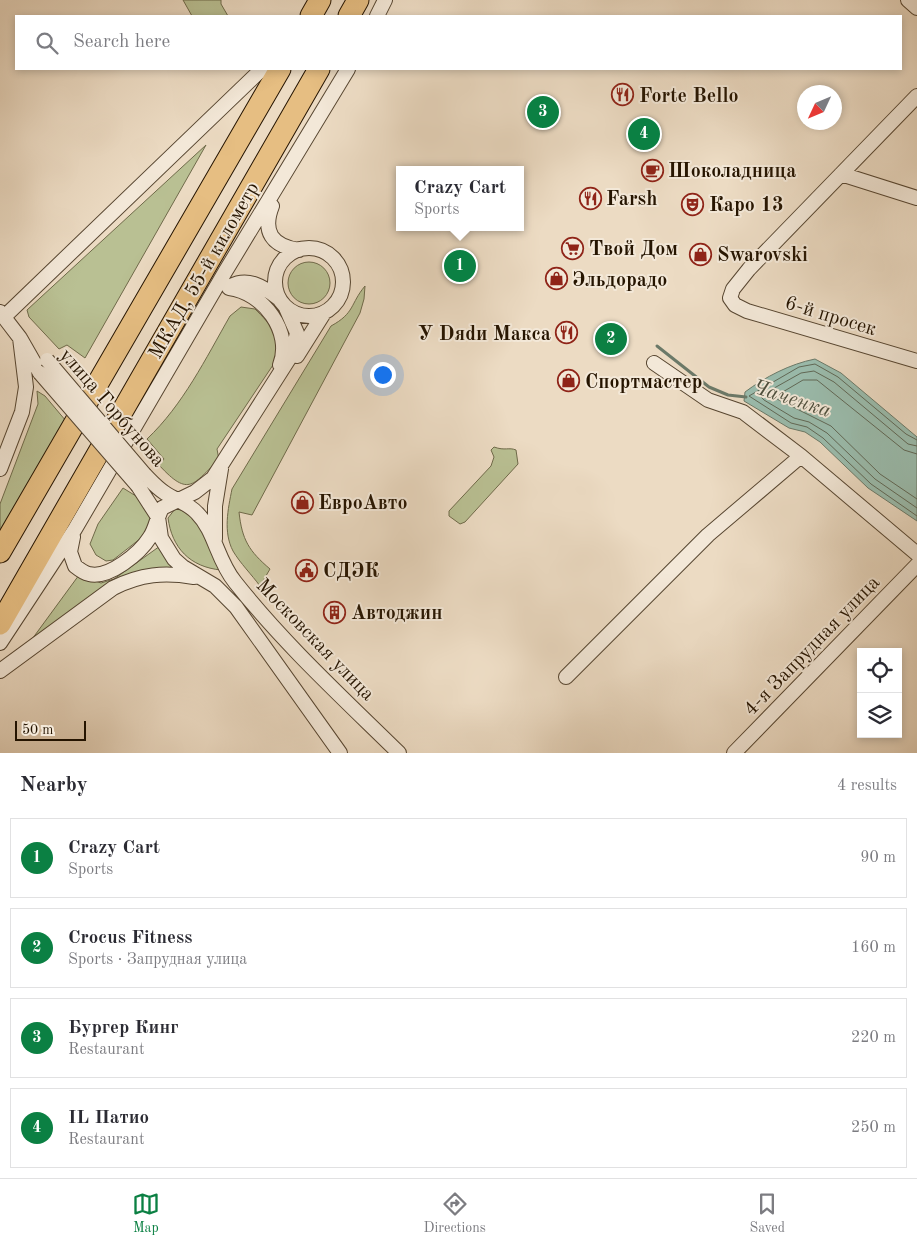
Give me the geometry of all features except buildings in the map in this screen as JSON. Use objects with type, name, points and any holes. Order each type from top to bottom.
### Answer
[{"type":"highway","points":[[310,15],[320,0]]},
{"type":"highway","points":[[350,15],[358,0]]},
{"type":"highway","name":"МКАД, 55-й километр","points":[[0,552],[279,70]]},
{"type":"highway","name":"МКАД, 55-й километр","points":[[0,624],[318,70]]},
{"type":"street","points":[[378,15],[385,0]]},
{"type":"street","points":[[908,0],[917,8]]},
{"type":"street","points":[[2,315],[261,70]]},
{"type":"street","points":[[0,643],[76,529],[196,322],[347,70]]},
{"type":"street","points":[[917,96],[841,174],[917,198]]},
{"type":"street","name":"6-й просек","points":[[841,174],[733,289],[730,298],[735,305],[756,314],[917,361]]},
{"type":"street","points":[[272,384],[291,365],[324,313],[338,299],[342,286],[341,273],[335,262],[325,253],[313,249],[299,250],[278,244],[272,238],[267,228],[268,216],[279,185]]},
{"type":"street","points":[[76,529],[70,552],[72,559],[82,571],[100,575],[112,570],[145,544],[152,535],[162,508],[206,485],[222,467],[292,354],[296,340],[294,324],[282,303],[275,278],[279,266],[288,256],[299,250]]},
{"type":"street","points":[[196,322],[213,302],[235,284],[254,283],[304,316],[324,313]]},
{"type":"street","points":[[229,288],[242,290],[261,303],[280,331],[284,350],[272,384]]},
{"type":"street","name":"улица Горбунова","points":[[2,315],[20,338],[40,373],[142,480],[156,486],[197,513],[209,530],[215,545]]},
{"type":"street","points":[[0,470],[22,412],[26,387],[20,338]]},
{"type":"street","name":"улица Горбунова","points":[[20,338],[48,360],[142,480],[158,518]]},
{"type":"street","points":[[24,372],[26,365],[32,359],[39,357],[48,360]]},
{"type":"street","points":[[654,362],[708,400],[744,412],[801,456],[917,554]]},
{"type":"street","points":[[566,677],[708,535],[801,456]]},
{"type":"street","points":[[215,545],[215,500],[222,467]]},
{"type":"street","name":"Московская улица","points":[[158,518],[161,538],[166,549],[183,567],[215,586],[246,618],[340,753]]},
{"type":"street","name":"Московская улица","points":[[215,545],[226,570],[253,604],[314,670],[399,753]]},
{"type":"street","name":"4-я Запрудная улица","points":[[734,753],[917,565]]},
{"type":"street","points":[[0,671],[113,588],[132,578],[153,574],[218,580],[223,577],[226,570]]},
{"type":"shaded area","points":[[183,0],[221,0],[221,4],[227,15],[191,15]]},
{"type":"shaded area","points":[[206,145],[85,358],[67,345],[59,349],[29,317],[27,310]]},
{"type":"shaded area","points":[[309,262],[324,268],[330,283],[324,298],[309,304],[294,298],[288,283],[294,268]]},
{"type":"shaded area","points":[[365,286],[360,313],[252,515],[239,512],[242,530],[248,544],[270,569],[260,586],[233,551],[230,544],[227,520],[232,489],[331,326],[344,317]]},
{"type":"shaded area","points":[[241,307],[255,309],[274,331],[278,343],[277,359],[217,449],[219,460],[197,481],[191,484],[178,482],[159,465],[164,459],[147,439],[160,426],[183,396],[230,316]]},
{"type":"shaded area","points":[[37,391],[45,396],[66,421],[0,536],[0,504],[38,404]]},
{"type":"shaded area","points":[[494,447],[516,450],[518,464],[465,522],[460,524],[449,516],[449,511],[491,466],[494,457],[491,450]]},
{"type":"shaded area","points":[[123,488],[144,501],[151,517],[145,535],[113,560],[106,561],[96,555],[90,544],[98,524]]},
{"type":"shaded area","points":[[175,509],[184,511],[199,523],[221,570],[200,565],[184,554],[178,547],[170,529],[168,518]]},
{"type":"shaded area","points":[[160,546],[180,569],[143,572],[27,646],[79,575],[101,583],[114,579]]},
{"type":"water","points":[[815,359],[841,373],[917,437],[917,521],[868,488],[820,442],[805,432],[789,428],[744,401],[745,392],[761,381],[787,368]]},
{"type":"waterway","name":"Чаченка","points":[[657,346],[709,387],[728,395],[746,397]]},
{"type":"place","name":"Forte Bello","points":[[623,95]]},
{"type":"place","name":"Бургер Кинг","points":[[543,112]]},
{"type":"place","name":"IL Патио","points":[[644,134]]},
{"type":"place","name":"Шоколадница","points":[[652,170]]},
{"type":"place","name":"Farsh","points":[[590,198]]},
{"type":"place","name":"Каро 13","points":[[693,204]]},
{"type":"place","name":"Твой Дом","points":[[573,248]]},
{"type":"place","name":"Swarovski","points":[[701,254]]},
{"type":"place","name":"Crazy Cart","points":[[460,266]]},
{"type":"place","name":"Эльдорадо","points":[[556,279]]},
{"type":"place","name":"У Dяdи Макса","points":[[567,333]]},
{"type":"place","name":"Crocus Fitness","points":[[611,339]]},
{"type":"place","name":"Спортмастер","points":[[569,381]]},
{"type":"place","name":"ЕвроАвто","points":[[302,502]]},
{"type":"place","name":"СДЭК","points":[[307,570]]},
{"type":"place","name":"Автоджин","points":[[335,612]]}]
